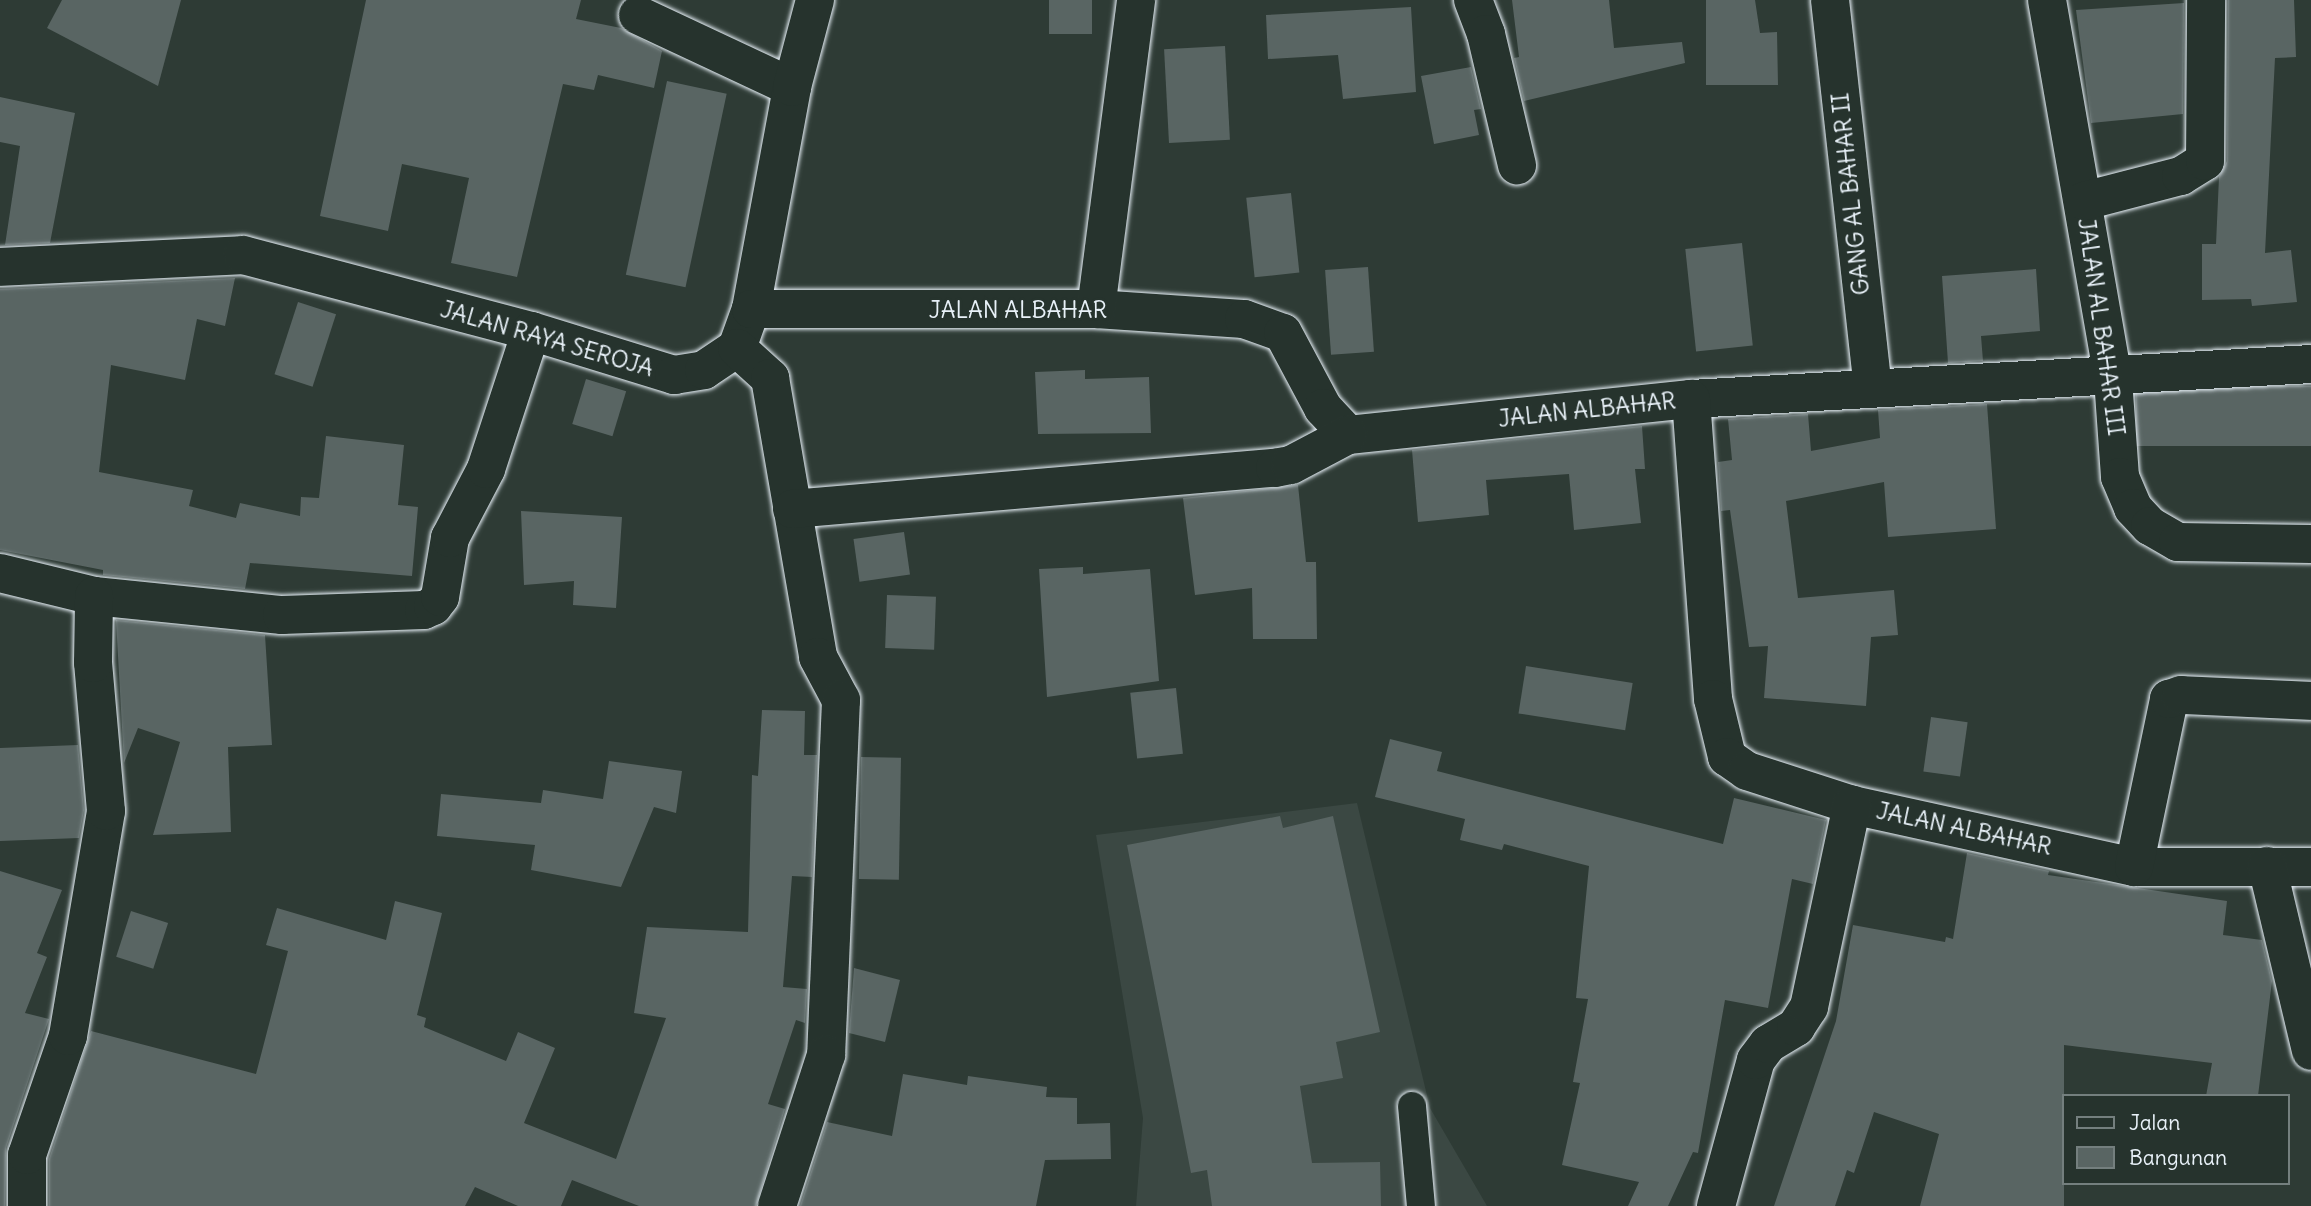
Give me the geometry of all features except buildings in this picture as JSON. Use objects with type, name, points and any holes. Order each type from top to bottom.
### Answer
[{"type":"street","points":[[777,1206],[826,1055],[841,700],[818,657],[770,378],[737,348],[751,309],[792,87],[815,0]]},
{"type":"street","points":[[1096,309],[1136,0]]},
{"type":"street","points":[[1473,0],[1486,34],[1517,165]]},
{"type":"street","name":"GANG AL BAHAR II","points":[[1830,0],[1872,388]]},
{"type":"street","name":"JALAN AL BAHAR III","points":[[2047,0],[2113,379],[2120,477],[2133,508],[2150,526],[2178,542],[2311,544]]},
{"type":"street","points":[[2084,201],[2181,176],[2205,161],[2206,0]]},
{"type":"street","points":[[638,15],[792,87]]},
{"type":"street","name":"JALAN RAYA SEROJA","points":[[0,267],[243,255],[531,331],[674,375],[704,370],[737,348]]},
{"type":"street","name":"JALAN ALBAHAR","points":[[751,309],[1096,309],[1244,319],[1283,332],[1323,408],[1348,435],[1691,400],[1713,699],[1727,757],[1747,771],[1852,805],[2134,867],[2311,867]]},
{"type":"street","points":[[0,573],[94,596],[282,615],[433,606],[440,597],[450,538],[486,469],[531,331]]},
{"type":"street","points":[[1691,400],[1872,388],[2113,379],[2311,364]]},
{"type":"street","points":[[792,509],[1275,468],[1291,465],[1348,435]]},
{"type":"street","points":[[27,1206],[27,1155],[68,1036],[106,811],[93,663],[94,596]]},
{"type":"street","points":[[2134,867],[2169,699],[2180,695],[2311,701]]},
{"type":"street","points":[[1716,1206],[1726,1182],[1756,1060],[1768,1044],[1796,1027],[1809,1007],[1852,805]]},
{"type":"street","points":[[2267,866],[2311,1051]]},
{"type":"lane","points":[[1412,1106],[1421,1206]]},
{"type":"shaded area","points":[[1357,803],[1430,1108],[1487,1206],[1136,1206],[1143,1118],[1096,835]]}]
